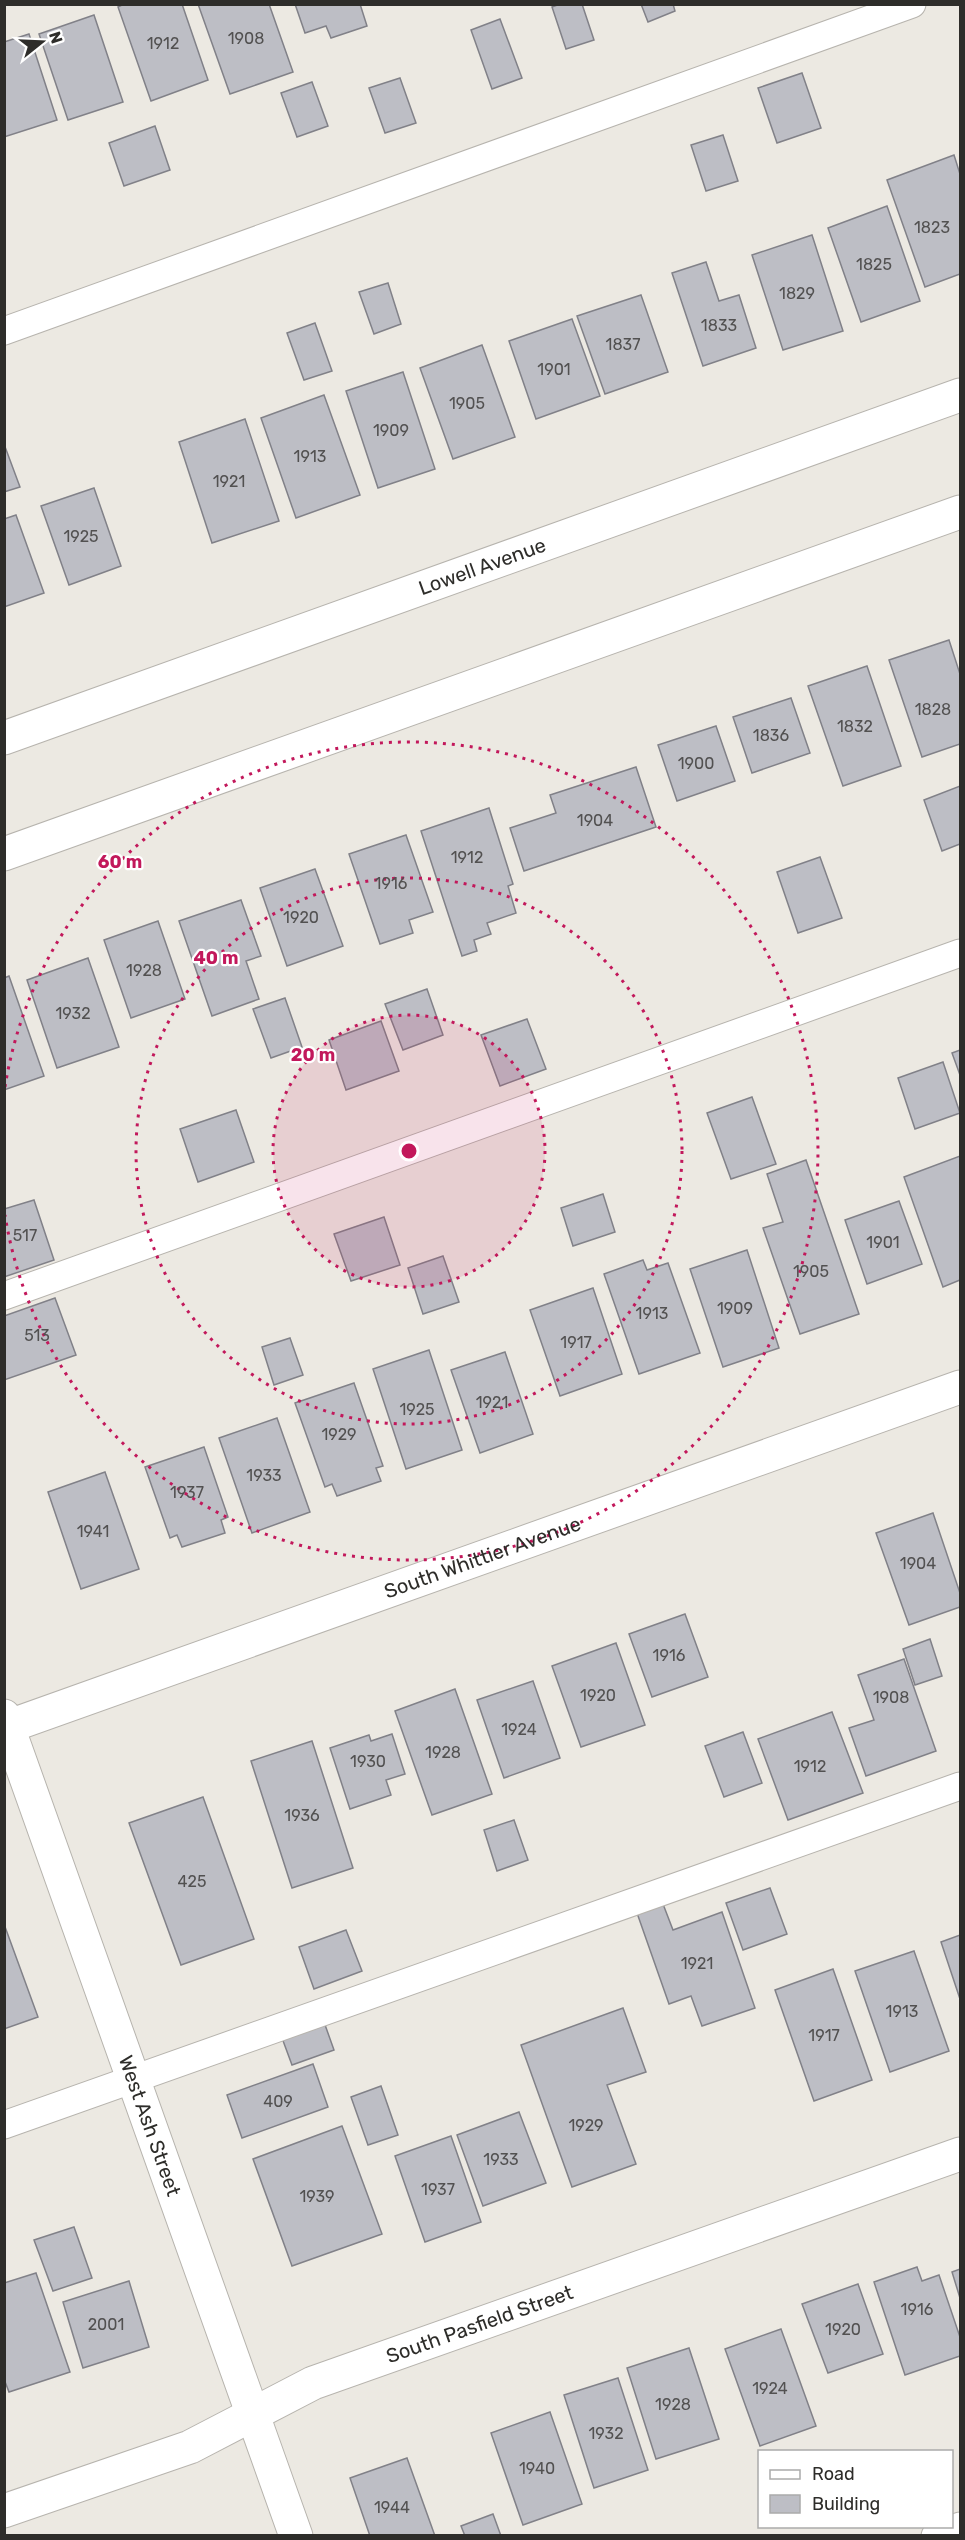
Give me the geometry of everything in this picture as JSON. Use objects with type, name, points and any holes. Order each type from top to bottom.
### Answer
[{"type":"street","name":"Lowell Avenue","points":[[4,738],[960,395]]},
{"type":"street","points":[[4,854],[960,512]]},
{"type":"street","name":"South Whittier Avenue","points":[[6,1724],[960,1387]]},
{"type":"street","name":"West Ash Street","points":[[6,1724],[296,2535]]},
{"type":"street","name":"South Pasfield Street","points":[[4,2511],[190,2447],[313,2384],[960,2154]]},
{"type":"lane","points":[[4,331],[912,4]]},
{"type":"lane","points":[[4,1296],[960,953]]},
{"type":"lane","points":[[4,2125],[960,1786]]},
{"type":"lane","points":[[935,2535],[960,2526]]},
{"type":"building","points":[[124,4],[182,4],[208,80],[151,101],[118,7]]},
{"type":"building","points":[[198,4],[269,4],[293,72],[230,94]]},
{"type":"building","points":[[295,4],[360,4],[367,26],[331,38],[326,26],[305,33]]},
{"type":"building","points":[[560,4],[582,4],[594,40],[566,49],[552,7]]},
{"type":"building","points":[[641,4],[673,4],[675,11],[648,22]]},
{"type":"building","points":[[94,15],[123,102],[68,120],[39,34]]},
{"type":"building","points":[[500,19],[522,78],[492,89],[471,30]]},
{"type":"building","points":[[29,34],[57,120],[4,137],[4,42]]},
{"type":"building","points":[[802,73],[821,128],[777,143],[758,88]]},
{"type":"building","points":[[400,78],[416,123],[385,133],[369,88]]},
{"type":"building","points":[[312,82],[328,126],[297,137],[281,93]]},
{"type":"building","points":[[155,126],[170,170],[124,186],[109,143]]},
{"type":"building","points":[[723,135],[738,181],[706,191],[691,145]]},
{"type":"building","points":[[954,155],[960,174],[960,274],[925,287],[887,180]]},
{"type":"building","points":[[887,206],[920,301],[861,322],[828,228]]},
{"type":"building","points":[[812,235],[843,331],[783,350],[752,255]]},
{"type":"building","points":[[706,262],[719,301],[739,295],[756,348],[703,366],[672,273]]},
{"type":"building","points":[[388,283],[401,324],[374,334],[359,292]]},
{"type":"building","points":[[641,295],[668,372],[605,394],[577,316]]},
{"type":"building","points":[[572,319],[600,396],[536,419],[509,341]]},
{"type":"building","points":[[315,323],[332,371],[304,380],[287,333]]},
{"type":"building","points":[[482,345],[515,437],[453,459],[420,368]]},
{"type":"building","points":[[403,372],[435,469],[378,488],[346,391]]},
{"type":"building","points":[[324,395],[360,495],[296,518],[261,418]]},
{"type":"building","points":[[245,419],[279,521],[212,543],[179,442]]},
{"type":"building","points":[[4,444],[20,487],[4,492]]},
{"type":"building","points":[[94,488],[121,566],[69,585],[41,506]]},
{"type":"building","points":[[16,515],[44,593],[4,607],[4,519]]},
{"type":"building","points":[[949,640],[960,674],[960,744],[922,757],[889,660]]},
{"type":"building","points":[[867,666],[901,766],[843,786],[808,686]]},
{"type":"building","points":[[791,698],[810,753],[752,773],[733,717]]},
{"type":"building","points":[[716,726],[735,781],[677,801],[658,745]]},
{"type":"building","points":[[636,767],[656,827],[524,871],[510,828],[556,813],[550,795]]},
{"type":"building","points":[[960,786],[960,844],[942,851],[924,800]]},
{"type":"building","points":[[489,808],[513,884],[508,886],[516,913],[487,923],[491,934],[474,940],[477,951],[462,956],[421,831]]},
{"type":"building","points":[[406,835],[433,912],[409,920],[413,933],[380,944],[349,854]]},
{"type":"building","points":[[820,857],[842,918],[798,933],[777,872]]},
{"type":"building","points":[[315,869],[343,946],[287,966],[260,888]]},
{"type":"building","points":[[241,900],[261,956],[246,961],[259,999],[212,1016],[179,921]]},
{"type":"building","points":[[158,921],[185,999],[131,1018],[104,940]]},
{"type":"building","points":[[88,958],[119,1047],[57,1068],[27,980]]},
{"type":"building","points":[[9,976],[44,1076],[4,1090],[4,978]]},
{"type":"building","points":[[427,989],[443,1035],[403,1050],[385,1004]]},
{"type":"building","points":[[285,998],[302,1047],[271,1058],[253,1009]]},
{"type":"building","points":[[527,1019],[546,1069],[500,1086],[481,1035]]},
{"type":"building","points":[[381,1021],[399,1071],[346,1090],[329,1040]]},
{"type":"building","points":[[960,1050],[960,1075],[952,1053]]},
{"type":"building","points":[[943,1062],[960,1113],[915,1129],[898,1078]]},
{"type":"building","points":[[752,1097],[776,1164],[731,1179],[707,1113]]},
{"type":"building","points":[[236,1110],[254,1162],[198,1182],[180,1129]]},
{"type":"building","points":[[960,1156],[960,1280],[943,1287],[904,1177]]},
{"type":"building","points":[[806,1160],[859,1314],[800,1334],[763,1228],[783,1222],[767,1174]]},
{"type":"building","points":[[603,1194],[615,1232],[573,1246],[561,1208]]},
{"type":"building","points":[[34,1200],[54,1260],[4,1277],[4,1209]]},
{"type":"building","points":[[899,1201],[922,1264],[867,1284],[845,1220]]},
{"type":"building","points":[[384,1217],[400,1265],[351,1281],[334,1234]]},
{"type":"building","points":[[747,1250],[779,1348],[723,1367],[690,1269]]},
{"type":"building","points":[[443,1256],[459,1302],[423,1314],[408,1268]]},
{"type":"building","points":[[643,1260],[647,1270],[668,1263],[700,1353],[639,1374],[604,1274]]},
{"type":"building","points":[[593,1288],[622,1374],[560,1396],[530,1310]]},
{"type":"building","points":[[55,1298],[76,1355],[4,1380],[4,1316]]},
{"type":"building","points":[[290,1338],[303,1375],[274,1385],[262,1347]]},
{"type":"building","points":[[429,1350],[462,1450],[406,1469],[373,1369]]},
{"type":"building","points":[[505,1352],[533,1434],[480,1453],[451,1370]]},
{"type":"building","points":[[354,1383],[383,1466],[376,1468],[381,1481],[337,1496],[332,1484],[325,1487],[295,1403]]},
{"type":"building","points":[[277,1418],[310,1512],[252,1533],[219,1438]]},
{"type":"building","points":[[204,1447],[228,1517],[221,1520],[225,1533],[182,1547],[177,1535],[170,1538],[145,1467]]},
{"type":"building","points":[[105,1472],[139,1569],[81,1589],[48,1492]]},
{"type":"building","points":[[933,1513],[960,1593],[960,1607],[909,1625],[876,1533]]},
{"type":"building","points":[[685,1614],[708,1677],[652,1697],[629,1634]]},
{"type":"building","points":[[930,1639],[942,1676],[915,1685],[903,1649]]},
{"type":"building","points":[[616,1643],[645,1725],[581,1747],[552,1666]]},
{"type":"building","points":[[904,1659],[936,1751],[866,1776],[849,1728],[874,1720],[858,1675]]},
{"type":"building","points":[[533,1681],[560,1758],[504,1778],[477,1700]]},
{"type":"building","points":[[455,1689],[492,1794],[432,1815],[395,1711]]},
{"type":"building","points":[[832,1712],[863,1793],[788,1820],[758,1739]]},
{"type":"building","points":[[743,1732],[762,1783],[724,1797],[705,1746]]},
{"type":"building","points":[[392,1734],[405,1774],[386,1780],[391,1795],[350,1809],[330,1748],[369,1735],[371,1741]]},
{"type":"building","points":[[312,1741],[353,1868],[292,1888],[251,1761]]},
{"type":"building","points":[[203,1797],[254,1939],[181,1965],[129,1823]]},
{"type":"building","points":[[514,1820],[528,1860],[497,1871],[484,1830]]},
{"type":"building","points":[[770,1888],[787,1934],[743,1950],[726,1903]]},
{"type":"building","points":[[663,1904],[673,1930],[722,1912],[755,2008],[702,2026],[691,1996],[669,2004],[637,1913]]},
{"type":"building","points":[[4,1924],[38,2017],[4,2029]]},
{"type":"building","points":[[346,1930],[362,1971],[314,1989],[299,1947]]},
{"type":"building","points":[[960,1935],[960,1999],[941,1942]]},
{"type":"building","points":[[914,1951],[949,2051],[890,2072],[855,1971]]},
{"type":"building","points":[[833,1969],[872,2080],[814,2101],[775,1990]]},
{"type":"building","points":[[623,2008],[646,2072],[607,2085],[636,2164],[572,2187],[521,2045]]},
{"type":"building","points":[[324,2022],[334,2050],[292,2065],[282,2038]]},
{"type":"building","points":[[313,2064],[328,2107],[242,2138],[227,2095]]},
{"type":"building","points":[[381,2086],[398,2135],[368,2145],[351,2097]]},
{"type":"building","points":[[519,2112],[546,2183],[483,2206],[457,2135]]},
{"type":"building","points":[[342,2126],[382,2234],[292,2266],[253,2159]]},
{"type":"building","points":[[451,2136],[481,2222],[425,2242],[395,2156]]},
{"type":"building","points":[[74,2227],[92,2278],[53,2291],[34,2240]]},
{"type":"building","points":[[917,2267],[922,2281],[939,2275],[960,2337],[960,2356],[905,2375],[874,2282]]},
{"type":"building","points":[[960,2269],[960,2298],[952,2272]]},
{"type":"building","points":[[36,2273],[70,2372],[9,2392],[4,2379],[4,2283]]},
{"type":"building","points":[[129,2281],[149,2347],[83,2368],[63,2302]]},
{"type":"building","points":[[858,2284],[883,2354],[828,2373],[802,2304]]},
{"type":"building","points":[[781,2329],[816,2426],[760,2446],[725,2349]]},
{"type":"building","points":[[689,2348],[719,2439],[656,2459],[627,2368]]},
{"type":"building","points":[[618,2378],[648,2470],[594,2488],[564,2395]]},
{"type":"building","points":[[550,2412],[582,2504],[523,2525],[491,2433]]},
{"type":"building","points":[[407,2458],[435,2536],[370,2536],[350,2478]]},
{"type":"building","points":[[493,2514],[501,2536],[465,2536],[461,2526]]}]
